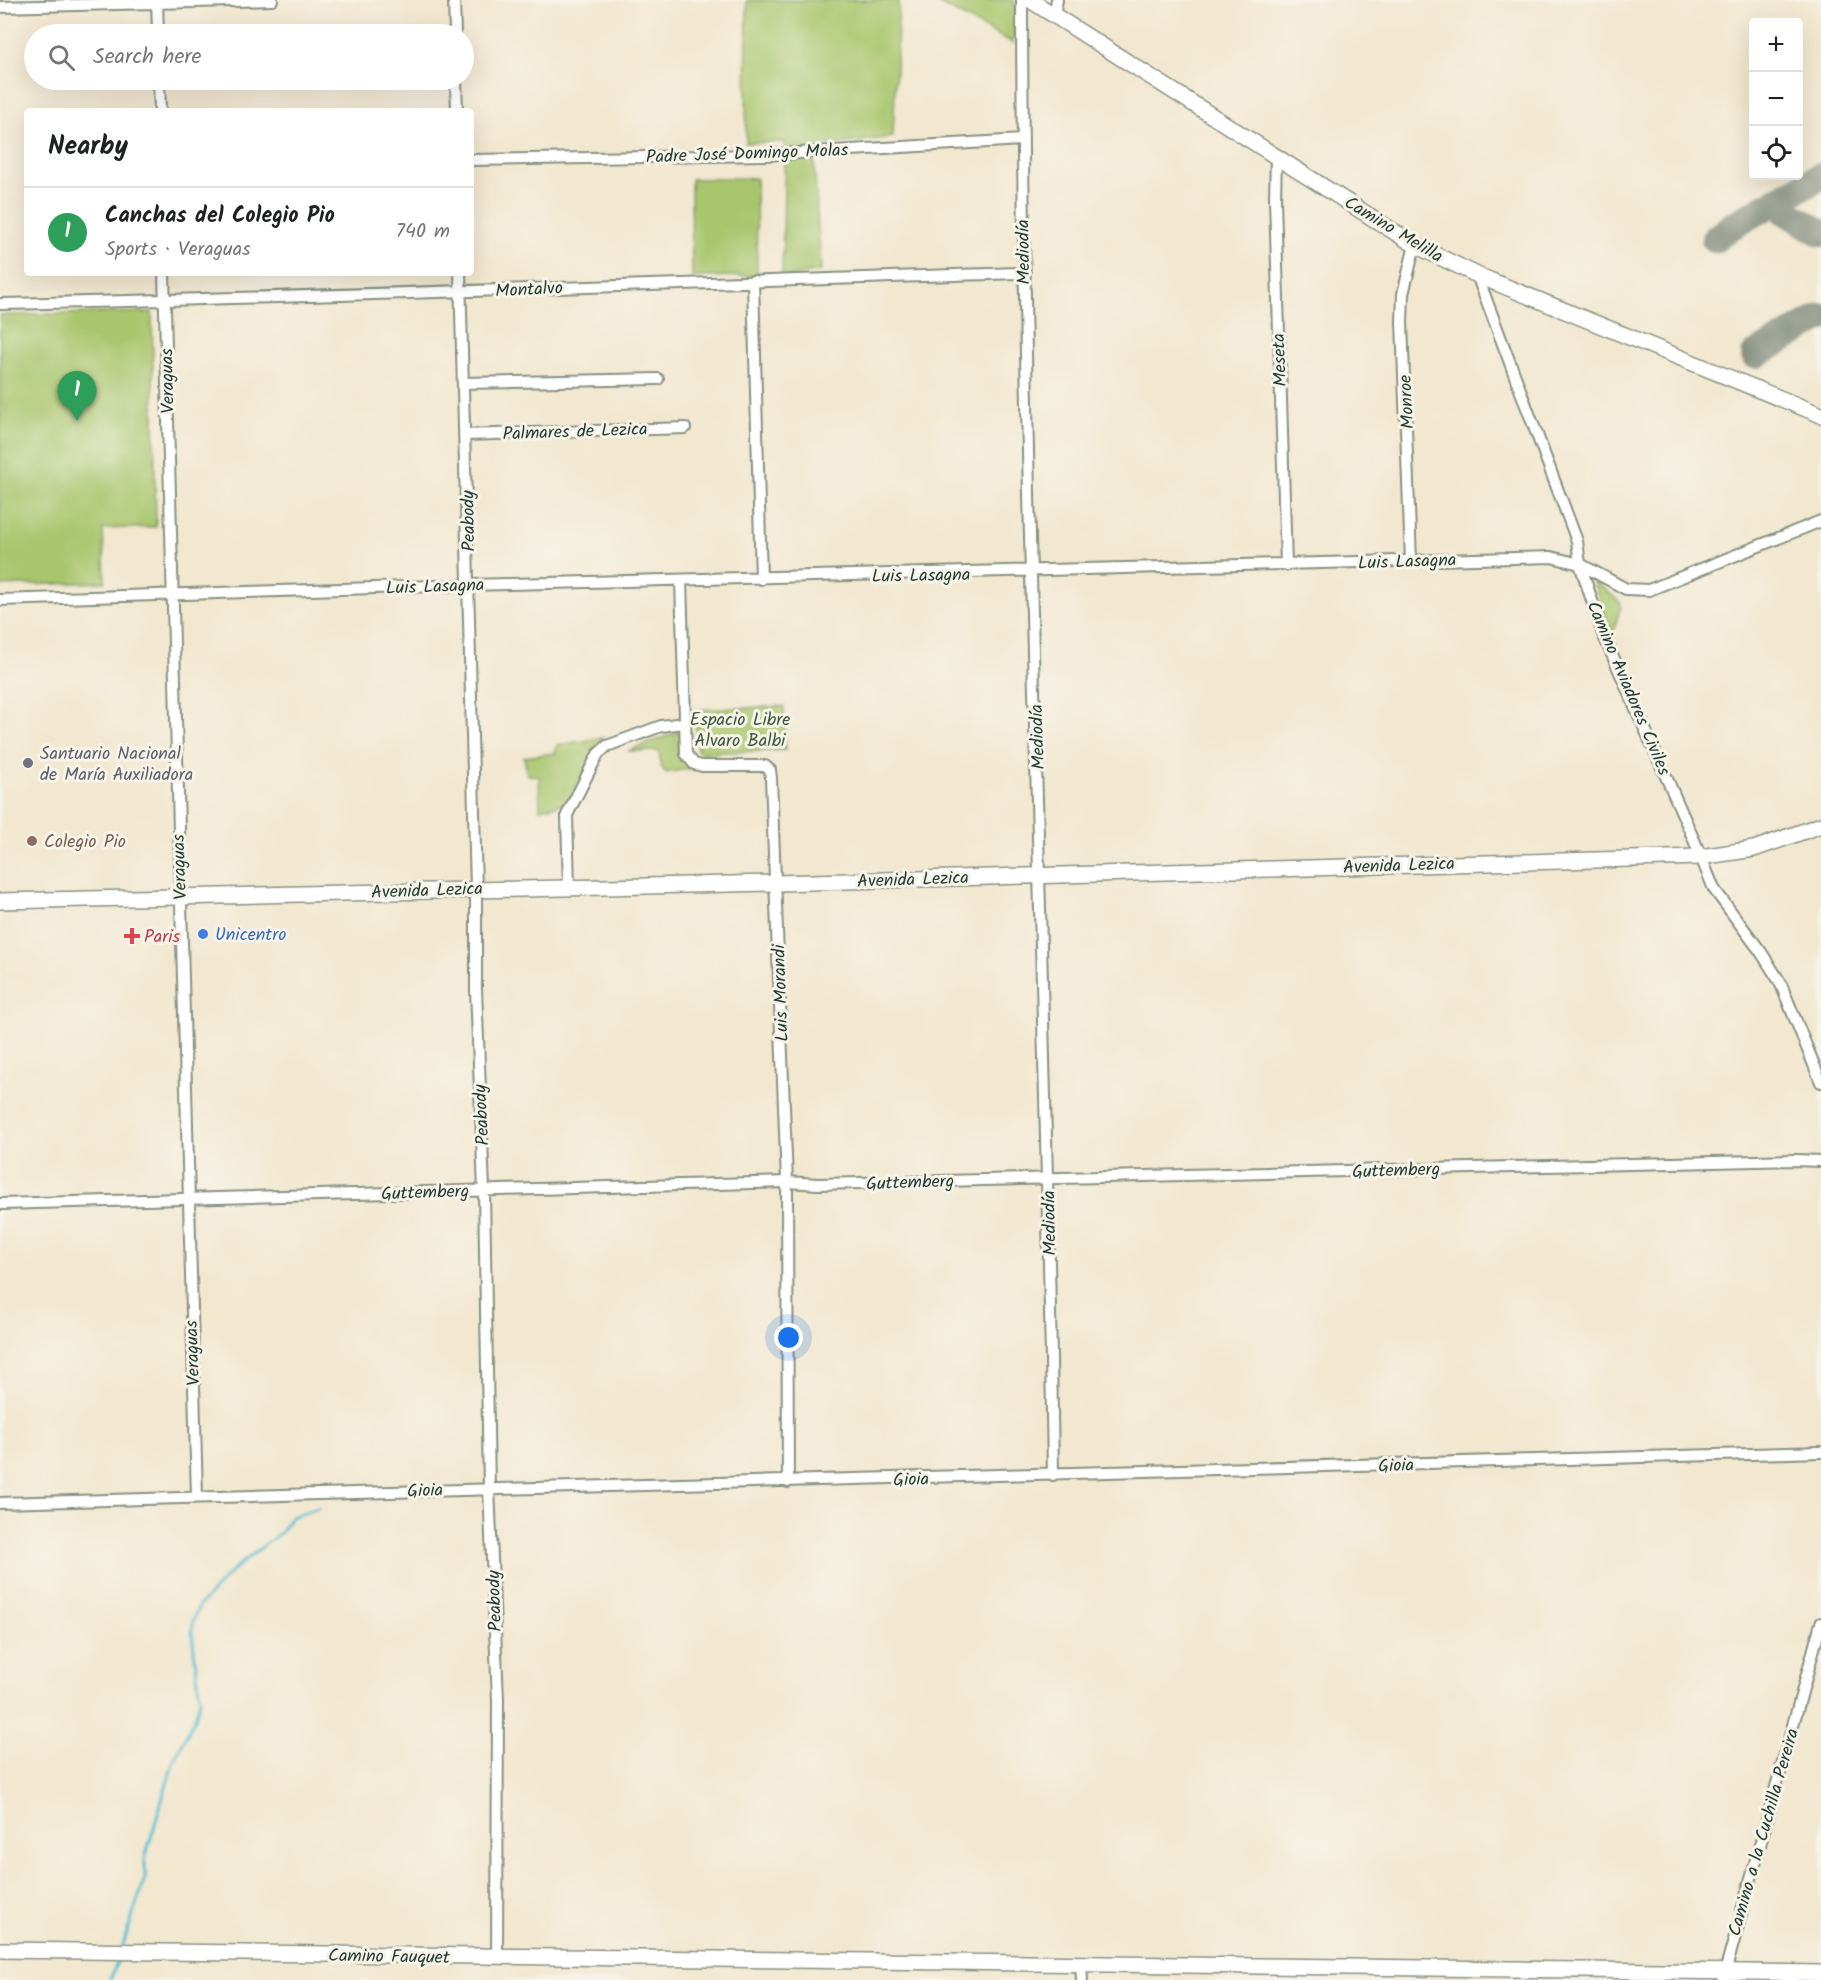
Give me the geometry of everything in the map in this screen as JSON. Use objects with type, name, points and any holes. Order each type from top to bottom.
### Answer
[{"type":"street","points":[[0,7],[272,0]]},
{"type":"street","points":[[454,0],[454,24]]},
{"type":"street","name":"Mediodía","points":[[1022,0],[1022,273],[1041,876],[1053,1475]]},
{"type":"street","name":"Camino Melilla","points":[[1030,0],[1056,7],[1276,156],[1415,245],[1477,275],[1821,416]]},
{"type":"street","points":[[157,2],[158,24]]},
{"type":"street","points":[[159,90],[160,108]]},
{"type":"street","points":[[456,90],[456,108]]},
{"type":"street","name":"Padre José Domingo Molas","points":[[474,160],[765,155],[1022,140]]},
{"type":"street","name":"Meseta","points":[[1276,156],[1286,565]]},
{"type":"street","name":"Monroe","points":[[1411,561],[1402,322],[1403,294],[1415,245]]},
{"type":"street","name":"Montalvo","points":[[0,304],[165,302],[1022,273]]},
{"type":"street","name":"Camino Aviadores Civiles","points":[[1477,275],[1577,541],[1580,564],[1603,633],[1706,873],[1722,902],[1761,952],[1779,982],[1821,1082]]},
{"type":"street","name":"Veraguas","points":[[164,276],[196,1497]]},
{"type":"street","name":"Peabody","points":[[460,276],[466,435],[476,889],[476,989],[484,1191],[489,1488],[498,1700],[497,1957]]},
{"type":"street","points":[[753,281],[761,579]]},
{"type":"street","points":[[464,383],[658,379]]},
{"type":"street","name":"Palmares de Lezica","points":[[466,435],[685,428]]},
{"type":"street","name":"Luis Lasagna","points":[[0,600],[172,593],[1551,557],[1580,564],[1626,589],[1649,590],[1821,520]]},
{"type":"street","name":"Luis Morandi","points":[[681,580],[686,754],[694,764],[765,766],[770,770],[787,1182],[788,1482]]},
{"type":"street","points":[[569,887],[567,815],[598,754],[607,746],[661,726],[684,723]]},
{"type":"street","name":"Avenida Lezica","points":[[0,901],[776,883],[1700,857],[1754,849],[1821,825]]},
{"type":"street","name":"Guttemberg","points":[[0,1204],[787,1182],[818,1184],[1821,1161]]},
{"type":"street","name":"Gioia","points":[[0,1503],[1821,1452]]},
{"type":"street","name":"Camino a la Cuchilla Pereira","points":[[1723,1976],[1821,1623]]},
{"type":"street","name":"Camino Fauquet","points":[[0,1950],[497,1957],[1082,1972],[1723,1976],[1821,1973]]},
{"type":"green space","points":[[747,0],[899,0],[893,137],[813,147],[821,271],[782,278],[785,142],[746,143]]},
{"type":"green space","points":[[932,0],[1014,0],[1016,9],[1013,43]]},
{"type":"green space","points":[[756,178],[757,276],[692,277],[691,179]]},
{"type":"green space","points":[[152,312],[156,527],[103,529],[105,582],[0,586],[0,315]]},
{"type":"green space","points":[[1592,579],[1620,602],[1621,606],[1612,636]]},
{"type":"green space","name":"Espacio Libre Alvaro Balbi","points":[[784,706],[785,750],[703,753],[697,750],[695,710]]},
{"type":"green space","points":[[680,731],[689,769],[666,773],[661,767],[659,751],[628,751]]},
{"type":"green space","points":[[603,738],[567,803],[540,809],[539,776],[527,775],[524,757],[555,753],[557,745]]},
{"type":"waterway","points":[[122,1948],[145,1878],[145,1858],[174,1760],[195,1718],[200,1699],[192,1634],[193,1620],[199,1606],[234,1569],[280,1533],[291,1517],[318,1508]]},
{"type":"waterway","points":[[110,1980],[119,1957]]},
{"type":"taxiway","points":[[1715,239],[1732,226],[1821,176]]},
{"type":"taxiway","points":[[1777,200],[1786,212],[1821,233]]},
{"type":"taxiway","points":[[1755,355],[1821,317]]},
{"type":"place","name":"Canchas del Colegio Pio","points":[[77,421]]},
{"type":"place","name":"Santuario Nacional de María Auxiliadora","points":[[28,763]]},
{"type":"place","name":"Colegio Pio","points":[[32,841]]},
{"type":"place","name":"Unicentro","points":[[203,934]]},
{"type":"place","name":"Paris","points":[[132,936]]}]
